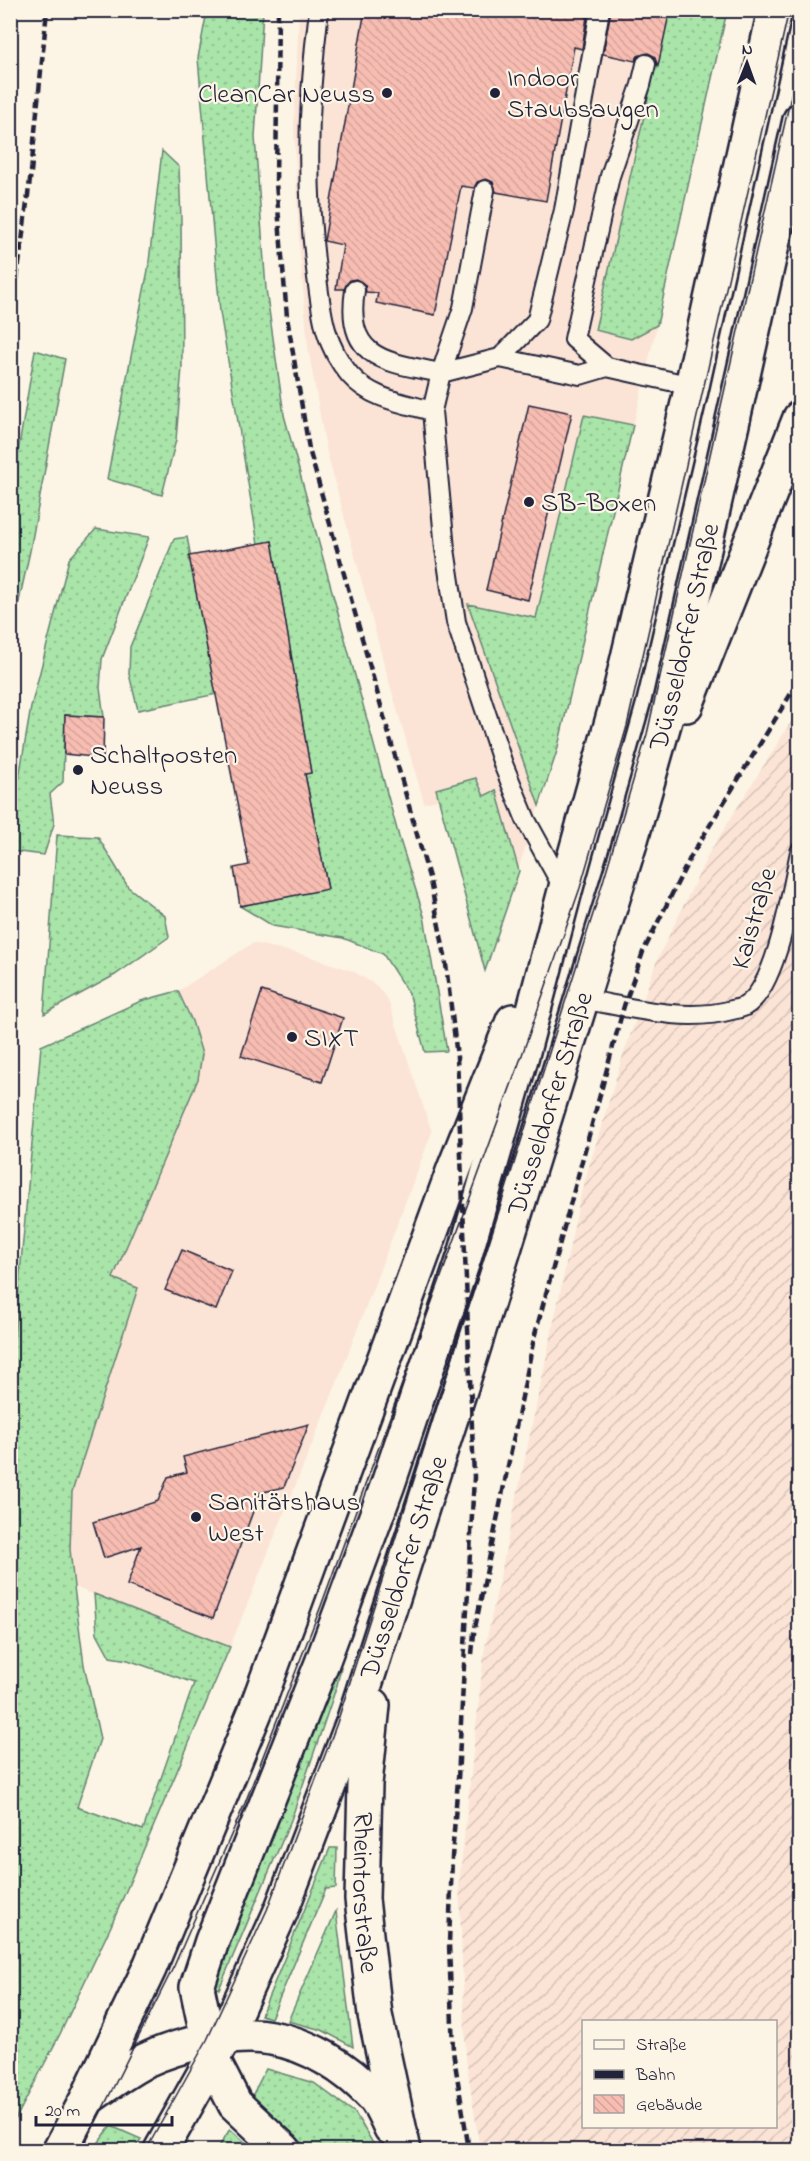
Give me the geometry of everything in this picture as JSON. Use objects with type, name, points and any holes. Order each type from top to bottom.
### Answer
[{"type":"main road","name":"Düsseldorfer Straße","points":[[284,2151],[236,2104],[214,2046],[197,1988],[212,1941],[322,1663],[388,1484],[465,1255],[522,1055],[619,696],[692,386],[766,52],[773,10]]},
{"type":"main road","name":"Düsseldorfer Straße","points":[[161,2151],[281,1911],[353,1722],[470,1359],[630,843],[669,706],[800,120]]},
{"type":"main road","points":[[630,843],[800,418]]},
{"type":"main road","name":"Düsseldorfer Straße","points":[[60,2151],[149,1969],[255,1712],[458,1158],[565,891]]},
{"type":"main road","name":"Rheintorstraße","points":[[381,1632],[365,1784],[362,1899],[375,2015],[404,2151]]},
{"type":"main road","name":"Rheintorstraße","points":[[87,2099],[120,2075],[147,2060],[180,2047],[214,2046],[244,2037],[271,2037],[309,2049],[341,2067],[375,2097],[404,2151]]},
{"type":"lane","points":[[319,10],[310,97],[309,195],[322,319],[333,352],[352,377],[378,397],[432,411]]},
{"type":"lane","points":[[500,358],[537,320],[567,198],[600,10]]},
{"type":"lane","points":[[646,64],[610,176],[574,339],[607,367],[692,386]]},
{"type":"lane","points":[[485,190],[463,308],[441,373],[432,411],[445,549],[456,622],[503,764],[526,820],[565,891]]},
{"type":"lane","points":[[355,291],[352,311],[355,332],[367,349],[386,362],[441,373],[500,358],[580,375],[607,367]]},
{"type":"lane","name":"Kaistraße","points":[[581,999],[670,1013],[712,1015],[746,1006],[763,987],[776,957],[800,852]]},
{"type":"shaded area","points":[[299,11],[727,11],[657,325],[557,751],[485,971],[438,800],[424,803],[326,449],[308,348],[299,242],[294,127]]},
{"type":"shaded area","points":[[799,709],[799,2150],[480,2150],[466,2059],[459,1884],[484,1652],[581,1193],[622,1058],[657,960],[709,853]]},
{"type":"shaded area","points":[[253,943],[305,955],[353,971],[377,986],[388,1000],[432,1132],[339,1378],[230,1647],[74,1587],[70,1549],[72,1492],[138,1289],[113,1278],[198,1079],[202,1054],[192,1021],[178,991]]},
{"type":"green space","points":[[207,11],[263,11],[255,137],[266,289],[284,415],[399,837],[424,916],[447,1051],[425,1052],[410,996],[383,954],[343,938],[273,926],[240,906],[328,889],[305,774],[311,773],[272,541],[258,544],[220,312],[198,58]]},
{"type":"green space","points":[[668,11],[727,11],[657,325],[631,339],[595,330]]},
{"type":"green space","points":[[162,151],[179,167],[182,367],[176,440],[162,495],[107,479],[148,270]]},
{"type":"green space","points":[[35,350],[65,359],[30,551],[11,638],[11,494]]},
{"type":"green space","points":[[584,415],[633,425],[557,751],[539,806],[468,604],[536,618]]},
{"type":"green space","points":[[96,529],[149,537],[102,659],[100,688],[104,717],[65,715],[63,782],[50,794],[54,824],[44,855],[11,851],[11,825],[31,707],[69,559]]},
{"type":"green space","points":[[187,537],[217,694],[138,710],[129,674],[130,647],[174,539]]},
{"type":"green space","points":[[476,778],[484,796],[496,790],[519,871],[485,971],[436,789]]},
{"type":"green space","points":[[57,835],[98,837],[128,887],[165,916],[169,937],[115,975],[44,1014]]},
{"type":"green space","points":[[178,991],[192,1021],[202,1054],[198,1079],[113,1278],[138,1288],[72,1492],[70,1549],[74,1587],[84,1665],[100,1739],[77,1807],[143,1830],[194,1683],[128,1660],[110,1657],[97,1633],[94,1594],[230,1647],[111,1926],[60,2034],[11,2128],[10,1381],[41,1046],[141,1001]]},
{"type":"green space","points":[[341,1667],[291,1820],[219,1989],[214,1987],[221,1949],[333,1670]]},
{"type":"green space","points":[[330,1848],[337,1848],[336,1888],[326,1889],[271,2018],[261,2015]]},
{"type":"green space","points":[[336,1911],[353,2047],[322,2030],[288,2021]]},
{"type":"green space","points":[[266,2069],[314,2083],[355,2113],[377,2150],[312,2150],[261,2109],[251,2098]]},
{"type":"green space","points":[[111,2126],[141,2139],[133,2150],[93,2150]]},
{"type":"green space","points":[[230,2129],[254,2150],[217,2150]]},
{"type":"building","points":[[365,10],[588,10],[582,49],[574,47],[546,201],[496,192],[493,182],[486,179],[477,182],[474,188],[461,186],[435,315],[376,303],[378,293],[366,292],[365,285],[356,279],[350,280],[344,289],[336,289],[343,245],[324,241]]},
{"type":"building","points":[[611,10],[670,10],[658,66],[654,56],[648,53],[638,56],[635,61],[603,54]]},
{"type":"building","name":"SB-Boxen","points":[[529,404],[572,413],[528,600],[486,590]]},
{"type":"building","points":[[272,541],[311,773],[305,774],[328,889],[240,906],[234,868],[249,865],[189,556]]},
{"type":"building","points":[[65,715],[104,717],[103,758],[64,754]]},
{"type":"building","name":"SIXT","points":[[262,991],[343,1018],[322,1082],[241,1056]]},
{"type":"building","points":[[182,1250],[232,1271],[216,1310],[165,1290]]},
{"type":"building","name":"Sanitätshaus West","points":[[309,1424],[284,1487],[260,1493],[213,1618],[127,1585],[141,1546],[104,1558],[93,1522],[158,1501],[168,1477],[187,1472],[183,1457]]},
{"type":"tram line","points":[[82,2150],[174,1966],[245,1803],[321,1606],[522,1055],[580,888],[627,726],[789,10]]},
{"type":"tram line","points":[[146,2150],[207,2040],[267,1910],[337,1723],[599,895],[647,734],[800,56]]},
{"type":"railway","points":[[10,333],[31,172],[47,10]]},
{"type":"railway","points":[[278,10],[276,183],[287,317],[309,449],[430,881],[445,956],[457,1057],[474,1477],[449,1944],[453,2051],[469,2150]]},
{"type":"railway","points":[[472,1654],[474,1633],[534,1338],[624,1006],[643,952],[691,856],[800,679]]},
{"type":"place","name":"CleanCar Neuss","points":[[387,93]]},
{"type":"place","name":"Indoor Staubsaugen","points":[[495,93]]},
{"type":"place","name":"SB-Boxen","points":[[529,502]]},
{"type":"place","name":"Schaltposten Neuss","points":[[78,770]]},
{"type":"place","name":"SIXT","points":[[292,1037]]},
{"type":"place","name":"Sanitätshaus West","points":[[196,1517]]}]
